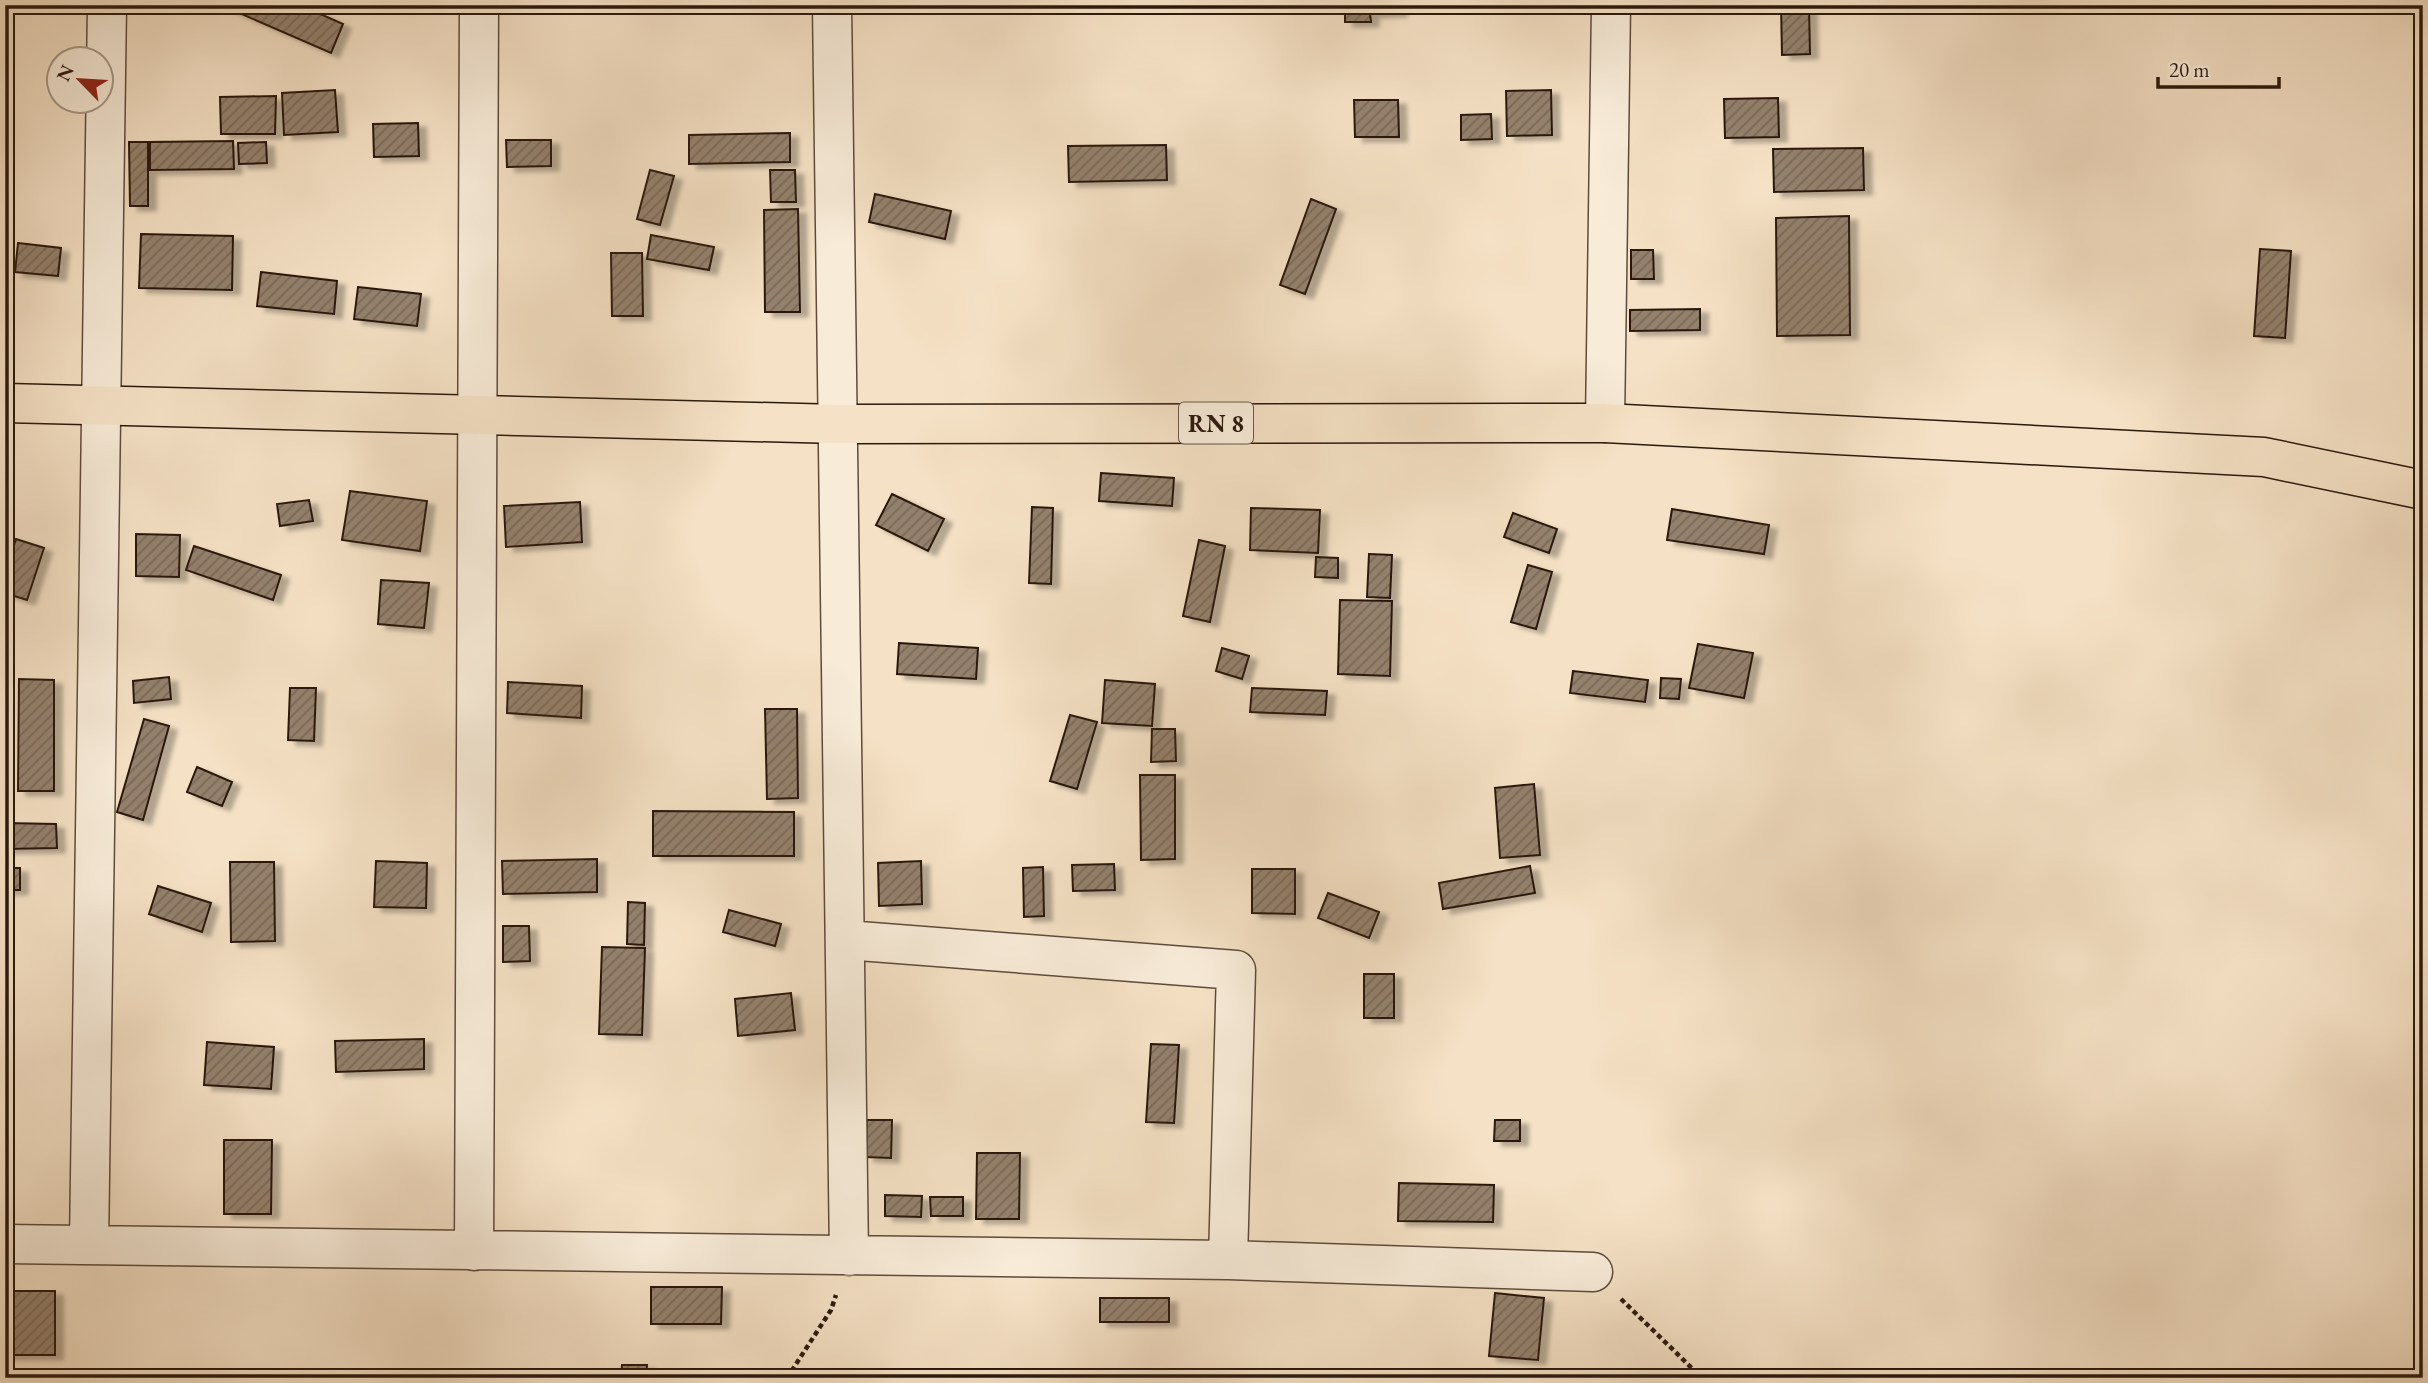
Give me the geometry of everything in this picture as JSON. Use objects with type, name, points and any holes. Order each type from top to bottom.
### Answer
[{"type":"main road","name":"RN 8","points":[[5,403],[838,424],[1605,423],[2264,457],[2423,490]]},
{"type":"street","points":[[89,1245],[107,5]]},
{"type":"street","points":[[474,1251],[479,5]]},
{"type":"street","points":[[832,5],[849,1256]]},
{"type":"street","points":[[1605,423],[1611,5]]},
{"type":"street","points":[[846,940],[1236,970],[1228,1261]]},
{"type":"street","points":[[5,1244],[1228,1261],[1593,1272]]},
{"type":"path","points":[[787,1378],[831,1310],[849,1256]]},
{"type":"path","points":[[1593,1272],[1702,1378]]},
{"type":"building","points":[[221,5],[300,5],[343,24],[331,53]]},
{"type":"building","points":[[1345,5],[1399,5],[1399,12],[1370,13],[1371,22],[1345,22]]},
{"type":"building","points":[[1781,5],[1809,5],[1810,54],[1782,55]]},
{"type":"building","points":[[335,90],[338,132],[284,135],[282,93]]},
{"type":"building","points":[[1551,90],[1552,135],[1507,136],[1506,91]]},
{"type":"building","points":[[276,96],[275,134],[221,134],[220,97]]},
{"type":"building","points":[[1778,98],[1779,137],[1725,138],[1724,99]]},
{"type":"building","points":[[1354,100],[1398,100],[1399,137],[1355,137]]},
{"type":"building","points":[[1491,114],[1492,139],[1461,140],[1461,115]]},
{"type":"building","points":[[418,123],[419,156],[374,157],[373,124]]},
{"type":"building","points":[[790,133],[790,162],[689,164],[689,135]]},
{"type":"building","points":[[506,140],[551,140],[551,166],[507,167]]},
{"type":"building","points":[[233,141],[234,169],[150,170],[150,142]]},
{"type":"building","points":[[129,142],[148,142],[148,206],[130,206]]},
{"type":"building","points":[[266,142],[267,163],[239,164],[238,143]]},
{"type":"building","points":[[1166,145],[1167,180],[1069,182],[1068,146]]},
{"type":"building","points":[[1863,148],[1864,190],[1774,192],[1773,149]]},
{"type":"building","points":[[650,170],[674,176],[660,225],[637,219]]},
{"type":"building","points":[[770,170],[795,170],[796,202],[771,202]]},
{"type":"building","points":[[875,194],[951,211],[945,239],[869,222]]},
{"type":"building","points":[[1311,199],[1336,209],[1305,294],[1280,285]]},
{"type":"building","points":[[798,209],[800,312],[765,312],[764,210]]},
{"type":"building","points":[[1849,216],[1850,335],[1777,336],[1776,218]]},
{"type":"building","points":[[141,234],[233,236],[232,290],[139,288]]},
{"type":"building","points":[[651,235],[714,247],[709,270],[647,259]]},
{"type":"building","points":[[18,243],[61,248],[58,276],[15,272]]},
{"type":"building","points":[[2260,249],[2291,251],[2285,338],[2254,336]]},
{"type":"building","points":[[1631,250],[1653,250],[1654,279],[1631,279]]},
{"type":"building","points":[[611,253],[642,253],[643,316],[612,316]]},
{"type":"building","points":[[261,272],[337,281],[334,314],[257,306]]},
{"type":"building","points":[[358,287],[421,294],[417,326],[354,319]]},
{"type":"building","points":[[1700,309],[1700,330],[1630,331],[1630,310]]},
{"type":"building","points":[[1101,473],[1174,478],[1172,506],[1099,501]]},
{"type":"building","points":[[350,491],[427,501],[420,551],[342,540]]},
{"type":"building","points":[[892,494],[944,519],[928,551],[876,525]]},
{"type":"building","points":[[309,500],[313,521],[280,526],[277,504]]},
{"type":"building","points":[[580,502],[582,542],[506,547],[504,506]]},
{"type":"building","points":[[1032,507],[1053,508],[1051,584],[1029,583]]},
{"type":"building","points":[[1251,508],[1320,510],[1318,553],[1250,550]]},
{"type":"building","points":[[1672,509],[1769,525],[1764,554],[1667,540]]},
{"type":"building","points":[[1513,513],[1557,529],[1549,553],[1504,537]]},
{"type":"building","points":[[136,534],[180,535],[179,577],[136,576]]},
{"type":"building","points":[[16,539],[44,548],[27,600],[5,593],[5,574]]},
{"type":"building","points":[[1199,540],[1225,546],[1210,622],[1183,616]]},
{"type":"building","points":[[194,546],[281,575],[273,600],[186,570]]},
{"type":"building","points":[[1369,554],[1392,555],[1390,598],[1367,597]]},
{"type":"building","points":[[1316,557],[1338,558],[1338,578],[1315,577]]},
{"type":"building","points":[[1528,565],[1552,572],[1536,629],[1511,622]]},
{"type":"building","points":[[381,580],[429,583],[424,628],[378,624]]},
{"type":"building","points":[[1340,600],[1392,601],[1390,676],[1338,674]]},
{"type":"building","points":[[899,643],[978,648],[976,679],[897,674]]},
{"type":"building","points":[[1698,644],[1753,653],[1744,698],[1689,688]]},
{"type":"building","points":[[1222,648],[1249,656],[1242,679],[1216,671]]},
{"type":"building","points":[[1573,671],[1648,680],[1645,702],[1570,693]]},
{"type":"building","points":[[169,677],[171,699],[134,703],[133,681]]},
{"type":"building","points":[[1661,678],[1681,679],[1679,699],[1660,698]]},
{"type":"building","points":[[19,679],[54,680],[54,791],[18,791]]},
{"type":"building","points":[[1105,680],[1155,684],[1152,726],[1102,723]]},
{"type":"building","points":[[508,682],[582,686],[581,718],[507,713]]},
{"type":"building","points":[[290,688],[316,688],[314,741],[288,740]]},
{"type":"building","points":[[1252,688],[1327,691],[1325,715],[1250,712]]},
{"type":"building","points":[[765,709],[797,709],[798,798],[767,799]]},
{"type":"building","points":[[1070,715],[1097,722],[1077,789],[1050,781]]},
{"type":"building","points":[[144,719],[169,726],[143,820],[117,812]]},
{"type":"building","points":[[1152,729],[1175,729],[1176,761],[1151,762]]},
{"type":"building","points":[[197,767],[232,782],[222,806],[187,792]]},
{"type":"building","points":[[1140,775],[1175,775],[1175,859],[1141,860]]},
{"type":"building","points":[[1534,784],[1540,855],[1500,858],[1495,788]]},
{"type":"building","points":[[653,811],[794,812],[794,856],[653,856]]},
{"type":"building","points":[[5,823],[56,824],[57,848],[5,849]]},
{"type":"building","points":[[597,859],[597,892],[503,894],[502,861]]},
{"type":"building","points":[[376,861],[427,863],[426,908],[374,907]]},
{"type":"building","points":[[921,861],[922,904],[879,906],[878,863]]},
{"type":"building","points":[[230,862],[274,862],[275,941],[231,942]]},
{"type":"building","points":[[1114,864],[1115,890],[1073,891],[1072,865]]},
{"type":"building","points":[[1530,866],[1535,893],[1443,909],[1439,883]]},
{"type":"building","points":[[1043,867],[1044,916],[1024,917],[1023,868]]},
{"type":"building","points":[[5,868],[20,868],[20,890],[5,890]]},
{"type":"building","points":[[1252,869],[1295,869],[1295,914],[1252,913]]},
{"type":"building","points":[[158,886],[211,903],[202,932],[149,914]]},
{"type":"building","points":[[1328,893],[1379,912],[1369,938],[1318,918]]},
{"type":"building","points":[[628,902],[645,903],[644,945],[627,944]]},
{"type":"building","points":[[729,910],[781,924],[775,946],[723,932]]},
{"type":"building","points":[[503,926],[529,926],[530,961],[503,962]]},
{"type":"building","points":[[602,947],[645,948],[642,1035],[599,1034]]},
{"type":"building","points":[[1364,974],[1394,974],[1394,1018],[1364,1018]]},
{"type":"building","points":[[791,993],[795,1030],[738,1036],[735,999]]},
{"type":"building","points":[[424,1039],[424,1069],[336,1072],[335,1041]]},
{"type":"building","points":[[207,1042],[274,1047],[271,1089],[204,1085]]},
{"type":"building","points":[[1151,1044],[1179,1045],[1174,1123],[1146,1122]]},
{"type":"building","points":[[867,1120],[892,1120],[891,1158],[866,1157]]},
{"type":"building","points":[[1495,1120],[1520,1120],[1520,1141],[1494,1141]]},
{"type":"building","points":[[224,1140],[272,1140],[271,1214],[224,1214]]},
{"type":"building","points":[[977,1153],[1020,1153],[1019,1219],[976,1219]]},
{"type":"building","points":[[1399,1183],[1494,1185],[1493,1222],[1398,1221]]},
{"type":"building","points":[[885,1195],[922,1196],[921,1217],[885,1216]]},
{"type":"building","points":[[930,1197],[963,1197],[963,1216],[931,1216]]},
{"type":"building","points":[[651,1287],[722,1287],[721,1324],[651,1324]]},
{"type":"building","points":[[5,1291],[55,1291],[55,1355],[5,1355]]},
{"type":"building","points":[[1495,1293],[1544,1298],[1538,1360],[1489,1356]]},
{"type":"building","points":[[1100,1298],[1169,1298],[1169,1322],[1100,1322]]},
{"type":"building","points":[[622,1365],[647,1365],[646,1378],[621,1378]]},
{"type":"building","points":[[703,1369],[739,1370],[739,1378],[703,1378]]}]
